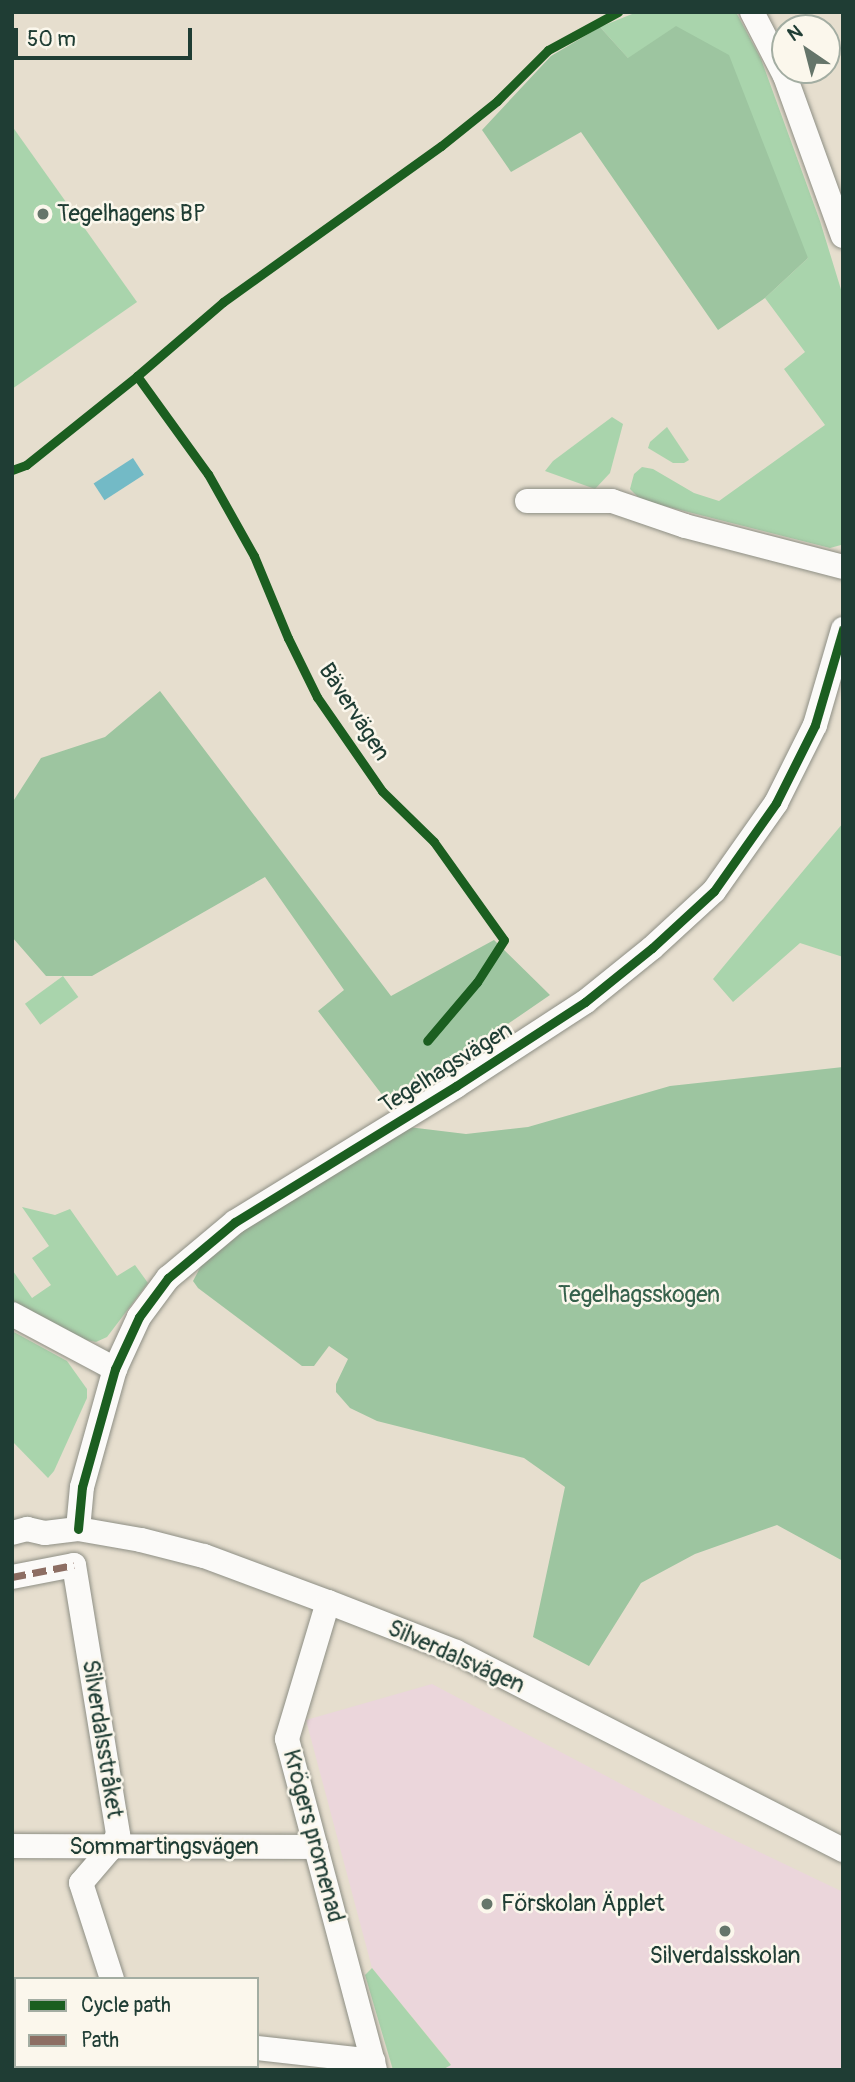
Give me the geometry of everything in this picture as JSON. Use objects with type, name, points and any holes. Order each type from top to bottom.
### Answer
[{"type":"street","points":[[752,12],[785,76],[843,236]]},
{"type":"street","points":[[527,501],[612,501],[685,526],[843,567]]},
{"type":"street","name":"Tegelhagsvägen","points":[[78,1529],[82,1487],[115,1369],[139,1317],[168,1278],[235,1222],[456,1086],[585,1002],[652,948],[714,891],[776,803],[810,736],[843,629]]},
{"type":"street","points":[[12,1314],[115,1369]]},
{"type":"street","name":"Silverdalsvägen","points":[[12,1533],[27,1529],[45,1533],[78,1529],[204,1556],[328,1602],[456,1652],[843,1850]]},
{"type":"street","name":"Silverdalsvägen","points":[[12,1549],[24,1546],[45,1533]]},
{"type":"street","name":"Silverdalsstråket","points":[[12,1577],[74,1566],[118,1835],[111,1848],[81,1883],[112,1977]]},
{"type":"street","name":"Krögers promenad","points":[[328,1602],[287,1739],[374,2065]]},
{"type":"street","name":"Sommartingsvägen","points":[[12,1846],[316,1847]]},
{"type":"street","points":[[259,2048],[374,2065]]},
{"type":"shaded area","points":[[432,1684],[661,1805],[843,1892],[843,2070],[442,2070],[451,2064],[372,1968],[306,1720]]},
{"type":"green space","points":[[637,12],[736,12],[761,59],[820,221],[843,296],[841,545],[830,548],[641,500],[630,489],[634,474],[642,467],[653,469],[694,493],[719,501],[825,425],[784,369],[805,352],[765,298],[808,258],[600,27]]},
{"type":"green space","points":[[676,26],[729,55],[808,258],[765,298],[718,330],[581,132],[511,172],[482,130],[551,56],[600,27],[628,58]]},
{"type":"green space","name":"Tegelhagens BP","points":[[12,126],[137,302],[12,389]]},
{"type":"green space","points":[[612,417],[623,424],[610,473],[595,489],[545,471],[553,461]]},
{"type":"green space","points":[[667,427],[689,460],[684,463],[673,463],[648,448],[650,442]]},
{"type":"green space","points":[[160,691],[391,996],[494,940],[550,995],[390,1105],[318,1011],[344,990],[265,877],[92,976],[46,976],[12,937],[12,803],[41,758],[105,737]]},
{"type":"green space","points":[[843,823],[843,957],[800,943],[733,1002],[713,979]]},
{"type":"green space","points":[[63,976],[78,997],[40,1025],[25,1004]]},
{"type":"green space","name":"Tegelhagsskogen","points":[[843,1067],[843,1561],[777,1525],[695,1554],[641,1583],[589,1666],[533,1637],[565,1487],[524,1458],[377,1421],[350,1408],[336,1392],[336,1384],[348,1359],[329,1346],[314,1366],[302,1366],[198,1288],[193,1281],[201,1266],[257,1220],[400,1126],[466,1134],[528,1127],[670,1086]]},
{"type":"green space","points":[[22,1207],[55,1215],[70,1209],[117,1276],[135,1265],[148,1283],[107,1337],[96,1342],[82,1339],[12,1302],[13,1271],[32,1298],[51,1285],[32,1258],[49,1246]]},
{"type":"green space","points":[[12,1331],[67,1361],[87,1389],[87,1398],[54,1471],[48,1478],[12,1441]]},
{"type":"green space","points":[[372,1968],[451,2065],[442,2070],[393,2070],[365,1975]]},
{"type":"water","points":[[133,458],[144,475],[104,500],[94,484]]},
{"type":"marked path","points":[[12,1577],[74,1565]]},
{"type":"cycle path","points":[[12,470],[26,465],[137,376],[223,302],[441,146],[497,101],[548,50],[618,12]]},
{"type":"cycle path","name":"Bävervägen","points":[[137,376],[208,474],[254,556],[288,638],[317,697],[382,791],[434,842],[504,940],[477,982],[427,1041]]},
{"type":"cycle path","points":[[78,1529],[82,1487],[115,1369],[139,1317],[168,1278],[235,1222],[456,1086],[585,1002],[652,948],[714,891],[776,803],[815,725],[843,629]]},
{"type":"place","name":"Tegelhagens BP","points":[[43,214]]},
{"type":"place","name":"Förskolan Äpplet","points":[[487,1904]]},
{"type":"place","name":"Silverdalsskolan","points":[[725,1931]]}]
